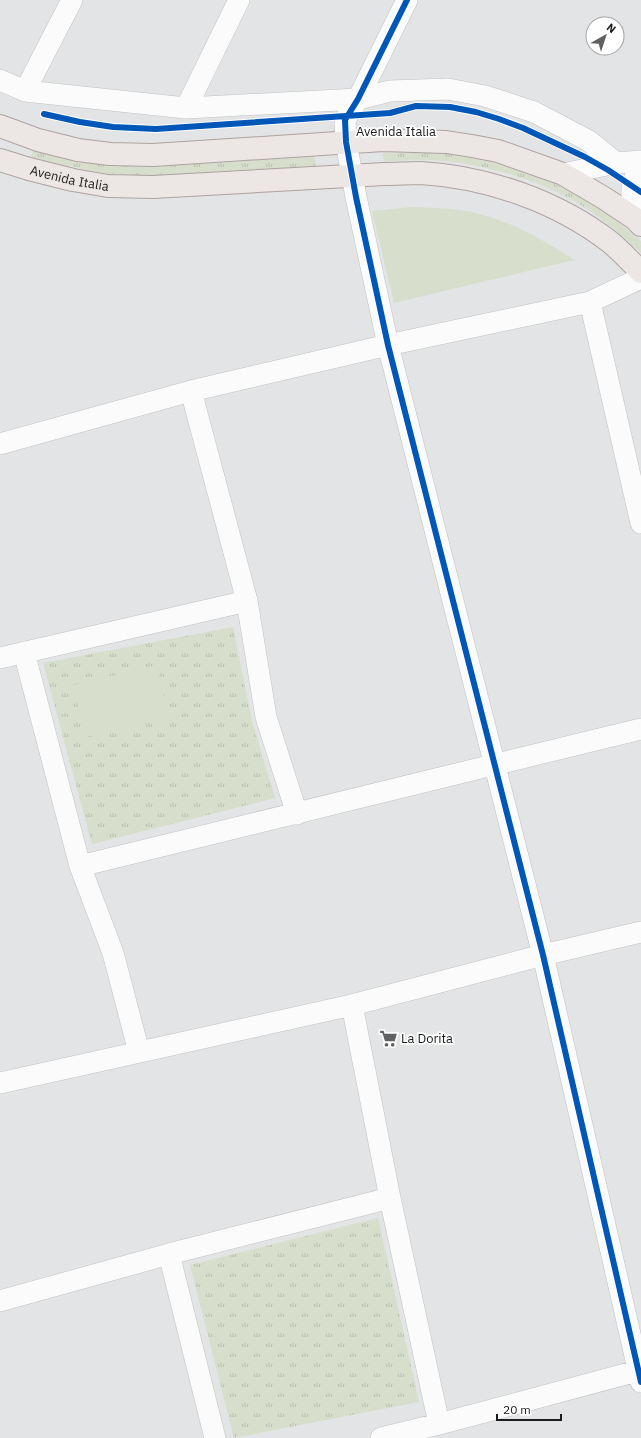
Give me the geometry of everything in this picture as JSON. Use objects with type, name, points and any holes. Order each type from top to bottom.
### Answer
[{"type":"main road","name":"Avenida Italia","points":[[0,126],[38,140],[78,150],[110,154],[153,155],[383,140],[446,142],[466,145],[498,151],[563,174],[604,198],[637,222]]},
{"type":"main road","name":"Avenida Italia","points":[[0,160],[72,180],[108,186],[153,187],[419,173],[440,175],[492,185],[542,202],[583,223],[611,242],[641,272]]},
{"type":"street","points":[[25,91],[72,0]]},
{"type":"street","points":[[186,108],[239,0]]},
{"type":"street","points":[[381,1438],[640,1374],[543,955],[388,345],[356,197],[346,142],[345,120],[358,99],[406,0]]},
{"type":"street","points":[[0,80],[25,91],[186,108],[358,99],[390,91],[448,89],[485,96],[534,112],[588,141],[616,162]]},
{"type":"street","points":[[563,174],[616,162],[641,161]]},
{"type":"street","points":[[637,222],[631,185],[641,169]]},
{"type":"street","points":[[0,444],[191,391],[388,345],[590,302],[641,278]]},
{"type":"street","points":[[590,302],[641,523]]},
{"type":"street","points":[[191,391],[247,601],[266,717],[297,814]]},
{"type":"street","points":[[0,658],[247,601]]},
{"type":"street","points":[[24,652],[80,866],[113,953],[139,1052]]},
{"type":"street","points":[[80,866],[641,729]]},
{"type":"street","points":[[0,1083],[352,1005],[543,955],[641,932]]},
{"type":"street","points":[[352,1005],[390,1198],[439,1424]]},
{"type":"street","points":[[0,1301],[169,1254],[390,1198]]},
{"type":"street","points":[[169,1254],[215,1438]]},
{"type":"green space","points":[[33,149],[108,165],[151,167],[314,156],[316,166],[152,177],[107,174],[31,158]]},
{"type":"green space","points":[[428,152],[449,154],[490,162],[531,174],[569,191],[602,210],[641,241],[641,253],[607,223],[584,207],[567,197],[511,174],[471,165],[432,160],[384,162],[383,153]]},
{"type":"green space","points":[[412,207],[442,208],[485,215],[525,231],[574,260],[394,303],[372,211]]},
{"type":"green space","points":[[233,627],[252,721],[275,798],[92,844],[43,663]]},
{"type":"green space","points":[[156,665],[169,717],[86,737],[73,685]]},
{"type":"green space","points":[[378,1218],[419,1402],[234,1438],[190,1265]]},
{"type":"cycle path","points":[[407,0],[358,99],[345,120],[346,142],[356,197],[388,345],[543,955],[641,1382]]},
{"type":"cycle path","points":[[44,114],[113,127],[156,129],[390,113],[416,106],[450,107],[476,112],[523,128],[585,157],[641,192]]},
{"type":"place","name":"La Dorita","points":[[388,1038]]}]
